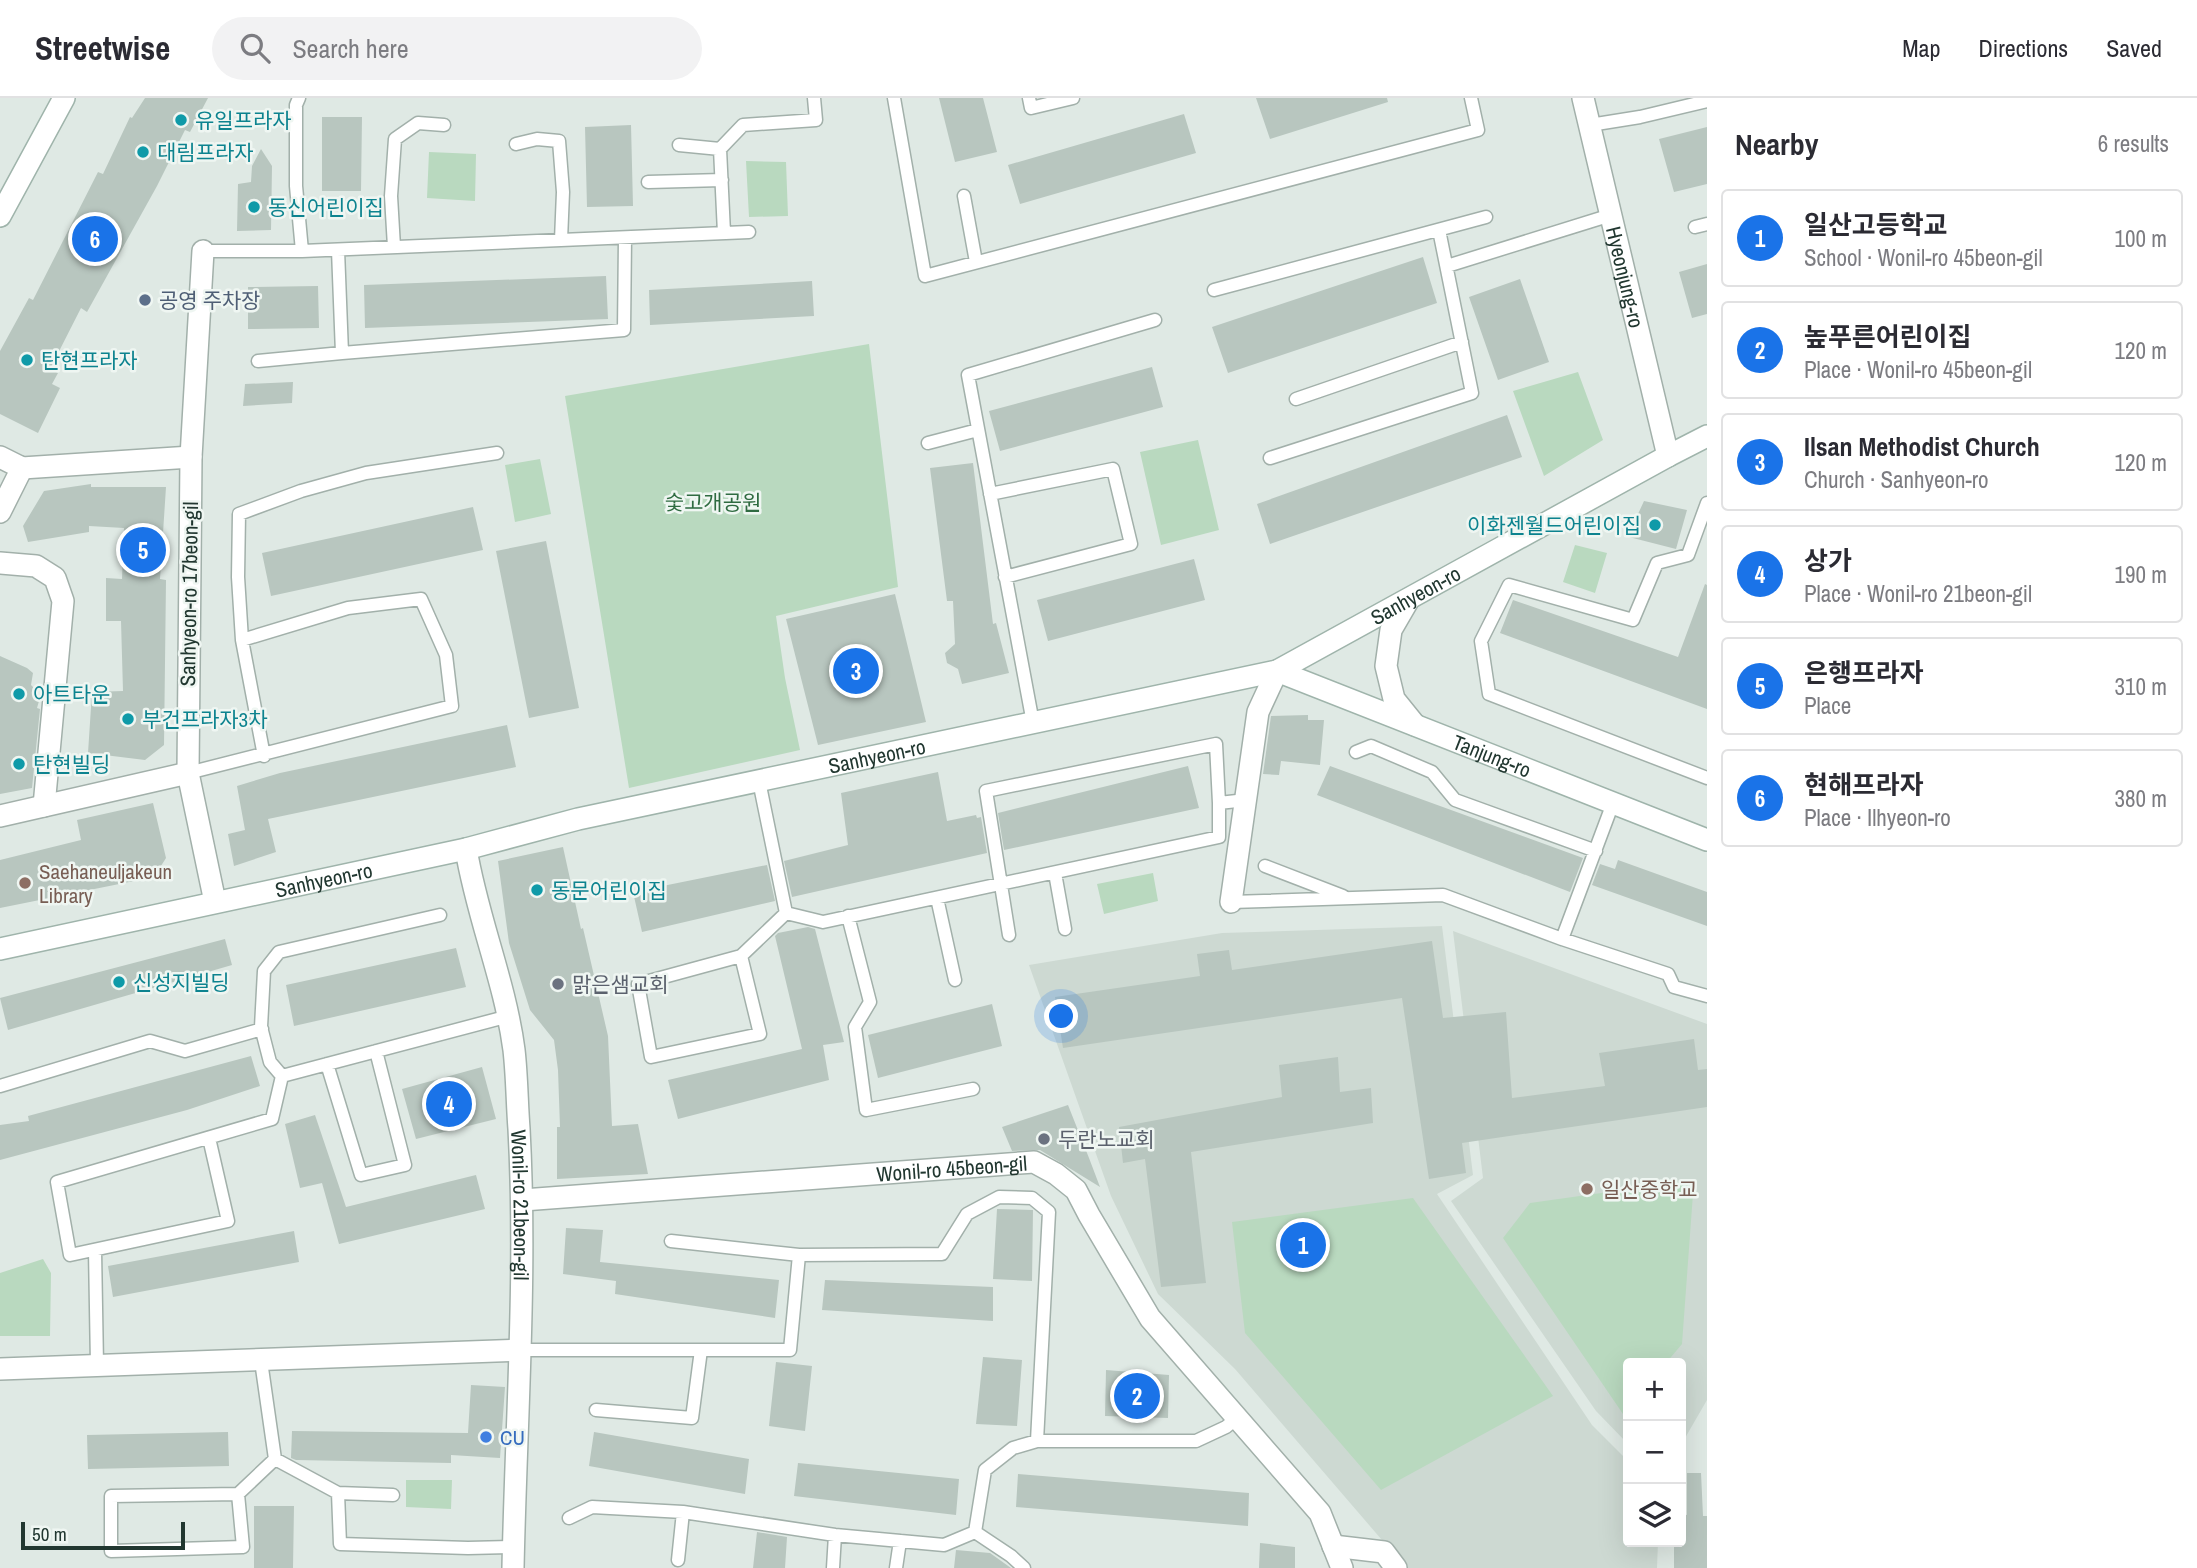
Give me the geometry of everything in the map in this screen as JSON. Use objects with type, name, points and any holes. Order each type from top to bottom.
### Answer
[{"type":"street","points":[[0,215],[64,98]]},
{"type":"street","name":"Hyeonjung-ro","points":[[1583,98],[1668,456]]},
{"type":"street","name":"Sanhyeon-ro 17beon-gil","points":[[203,251],[191,457],[188,773],[215,902]]},
{"type":"street","name":"Sanhyeon-ro","points":[[0,949],[466,849],[578,819],[1277,671],[1707,436]]},
{"type":"street","points":[[0,457],[22,468],[191,457]]},
{"type":"street","points":[[0,512],[22,468]]},
{"type":"street","points":[[0,563],[36,566],[55,578],[63,601],[44,806]]},
{"type":"street","points":[[1409,599],[1391,630],[1386,666],[1394,699],[1415,724]]},
{"type":"street","points":[[1231,902],[1258,712],[1277,671]]},
{"type":"street","name":"Tanjung-ro","points":[[1277,671],[1707,840]]},
{"type":"street","points":[[0,816],[188,773]]},
{"type":"street","name":"Wonil-ro 21beon-gil","points":[[466,849],[509,1016],[514,1052],[523,1200],[521,1350],[513,1558]]},
{"type":"street","name":"Wonil-ro 45beon-gil","points":[[523,1200],[1034,1163],[1056,1174],[1076,1190],[1150,1318],[1320,1513],[1342,1568]]},
{"type":"street","points":[[0,1370],[521,1350]]},
{"type":"street","points":[[1333,1546],[1384,1552],[1396,1568]]},
{"type":"lane","points":[[299,98],[296,105],[296,186],[302,251]]},
{"type":"lane","points":[[724,233],[720,149],[743,125],[816,120],[814,98]]},
{"type":"lane","points":[[894,98],[925,276],[1478,130],[1474,99]]},
{"type":"lane","points":[[1029,98],[1031,108],[1073,98]]},
{"type":"lane","points":[[1590,125],[1640,117],[1707,101]]},
{"type":"lane","points":[[394,247],[391,196],[395,139],[418,123],[444,125]]},
{"type":"lane","points":[[516,144],[537,139],[559,141],[563,192],[561,240]]},
{"type":"lane","points":[[679,145],[720,149]]},
{"type":"lane","points":[[648,182],[722,180]]},
{"type":"lane","points":[[964,196],[976,262]]},
{"type":"lane","points":[[1447,266],[1611,215]]},
{"type":"lane","points":[[1214,289],[1486,217]]},
{"type":"lane","points":[[1270,458],[1472,393],[1439,230]]},
{"type":"lane","points":[[203,251],[338,250],[749,232]]},
{"type":"lane","points":[[258,360],[624,330],[625,237]]},
{"type":"lane","points":[[338,250],[342,353]]},
{"type":"lane","points":[[1033,723],[968,375],[1155,320]]},
{"type":"lane","points":[[1296,399],[1462,342]]},
{"type":"lane","points":[[928,443],[978,430]]},
{"type":"lane","points":[[264,756],[242,640],[238,577],[239,514],[301,491],[366,473],[497,453]]},
{"type":"lane","points":[[990,494],[1113,469],[1131,544],[1005,577]]},
{"type":"lane","points":[[1707,503],[1688,555],[1657,563],[1633,620],[1509,585],[1481,641],[1489,694],[1707,778]]},
{"type":"lane","points":[[188,773],[264,756],[452,706],[446,655],[421,598],[348,608],[242,640]]},
{"type":"lane","points":[[786,913],[823,922],[1001,885],[1219,836],[1216,744],[986,791],[1001,885],[1009,935]]},
{"type":"lane","points":[[1356,752],[1371,746],[1432,772],[1455,800],[1596,851]]},
{"type":"lane","points":[[759,780],[786,913]]},
{"type":"lane","points":[[1219,803],[1246,800]]},
{"type":"lane","points":[[1562,939],[1614,803]]},
{"type":"lane","points":[[1265,866],[1350,899]]},
{"type":"lane","points":[[1055,873],[1065,929]]},
{"type":"lane","points":[[1231,902],[1443,895],[1668,974],[1674,987],[1707,996]]},
{"type":"lane","points":[[937,898],[955,980]]},
{"type":"lane","points":[[741,956],[760,1034],[651,1057],[638,984],[741,956],[786,913]]},
{"type":"lane","points":[[282,1076],[270,1062],[262,1029],[264,971],[279,952],[440,915]]},
{"type":"lane","points":[[848,916],[870,1002],[855,1027],[866,1111],[973,1088]]},
{"type":"lane","points":[[282,1076],[509,1016]]},
{"type":"lane","points":[[0,1086],[150,1041],[185,1051],[262,1029]]},
{"type":"lane","points":[[327,1064],[361,1175],[405,1165],[376,1051]]},
{"type":"lane","points":[[209,1138],[228,1221],[69,1255],[57,1182],[272,1119],[282,1076]]},
{"type":"lane","points":[[671,1241],[799,1255],[943,1254],[968,1214],[999,1196],[1032,1198],[1049,1212],[1037,1441]]},
{"type":"lane","points":[[95,1250],[97,1365]]},
{"type":"lane","points":[[521,1350],[790,1350],[799,1255]]},
{"type":"lane","points":[[596,1410],[692,1418],[701,1350]]},
{"type":"lane","points":[[261,1361],[275,1460]]},
{"type":"lane","points":[[975,1532],[985,1470],[1013,1448],[1037,1441],[1196,1441],[1226,1427],[1237,1418]]},
{"type":"lane","points":[[275,1460],[338,1493],[393,1495]]},
{"type":"lane","points":[[238,1494],[243,1547],[111,1551],[111,1496],[238,1494],[275,1460]]},
{"type":"lane","points":[[338,1493],[340,1544],[468,1548],[513,1558]]},
{"type":"lane","points":[[569,1518],[592,1507],[684,1512],[835,1535],[944,1545],[975,1532]]},
{"type":"lane","points":[[678,1560],[684,1512]]},
{"type":"lane","points":[[975,1532],[1024,1568]]},
{"type":"lane","points":[[833,1568],[835,1535]]},
{"type":"lane","points":[[896,1568],[900,1541]]},
{"type":"shaded area","points":[[1442,926],[1473,1175],[1437,1194],[1592,1425],[1623,1456],[1623,1547],[1658,1547],[1657,1568],[1406,1568],[1235,1369],[1158,1294],[1111,1196],[1029,965],[1222,933]]},
{"type":"shaded area","name":"일산중학교","points":[[1453,931],[1707,1024],[1707,1400],[1686,1436],[1686,1358],[1623,1358],[1623,1439],[1596,1411],[1451,1201],[1483,1178]]},
{"type":"green space","points":[[429,152],[476,154],[475,201],[427,198]]},
{"type":"green space","points":[[746,161],[786,162],[788,216],[749,217]]},
{"type":"green space","name":"숯고개공원","points":[[869,344],[898,587],[776,616],[800,750],[629,788],[565,396]]},
{"type":"green space","points":[[1578,372],[1603,440],[1544,476],[1513,391]]},
{"type":"green space","points":[[1198,440],[1219,530],[1161,545],[1140,452]]},
{"type":"green space","points":[[540,459],[551,514],[515,522],[505,465]]},
{"type":"green space","points":[[1575,545],[1607,553],[1595,593],[1563,582]]},
{"type":"green space","points":[[1153,873],[1158,901],[1104,914],[1097,884]]},
{"type":"green space","points":[[1694,1180],[1682,1344],[1670,1358],[1623,1358],[1623,1414],[1503,1238],[1530,1203]]},
{"type":"green space","points":[[1413,1198],[1553,1396],[1381,1490],[1245,1333],[1232,1222]]},
{"type":"green space","points":[[43,1259],[51,1273],[50,1336],[0,1336],[0,1273]]},
{"type":"green space","points":[[406,1480],[452,1480],[451,1509],[406,1507]]},
{"type":"building","points":[[145,98],[208,98],[190,132],[185,130],[87,312],[81,308],[50,369],[58,373],[52,384],[60,388],[38,433],[0,414],[0,351],[29,298],[33,300],[98,172],[103,174],[130,117],[132,118]]},
{"type":"building","points":[[939,98],[983,98],[997,152],[955,162]]},
{"type":"building","points":[[1256,98],[1387,98],[1388,102],[1270,139]]},
{"type":"building","points":[[1184,114],[1196,153],[1020,204],[1008,165]]},
{"type":"building","points":[[322,117],[362,117],[361,191],[322,191]]},
{"type":"building","points":[[631,125],[633,206],[587,207],[585,127]]},
{"type":"building","points":[[1707,127],[1707,184],[1674,192],[1659,139]]},
{"type":"building","name":"동신어린이집","points":[[261,149],[272,166],[271,230],[237,231],[238,184],[251,182],[252,166]]},
{"type":"building","points":[[1423,257],[1437,303],[1228,373],[1212,327]]},
{"type":"building","points":[[1707,264],[1707,314],[1692,318],[1679,272]]},
{"type":"building","points":[[606,276],[608,319],[365,328],[364,285]]},
{"type":"building","points":[[1520,279],[1549,362],[1498,380],[1469,297]]},
{"type":"building","points":[[812,281],[814,316],[650,325],[649,290]]},
{"type":"building","points":[[318,286],[319,328],[248,329],[248,287]]},
{"type":"building","points":[[1152,367],[1163,407],[1000,451],[989,411]]},
{"type":"building","points":[[293,382],[292,403],[243,406],[245,384]]},
{"type":"building","points":[[1507,415],[1522,457],[1270,544],[1257,504]]},
{"type":"building","points":[[973,463],[993,624],[996,623],[1009,673],[962,684],[958,669],[947,663],[945,653],[955,644],[953,601],[947,601],[930,468]]},
{"type":"building","points":[[91,484],[91,487],[166,487],[160,579],[166,580],[164,745],[145,760],[88,753],[92,692],[123,691],[121,621],[106,621],[106,578],[122,579],[124,528],[89,526],[89,532],[28,542],[23,526],[44,491]]},
{"type":"building","name":"이화젠월드어린이집","points":[[1644,501],[1687,510],[1676,549],[1629,537],[1625,529],[1628,520],[1638,514]]},
{"type":"building","points":[[473,507],[483,550],[271,596],[262,553]]},
{"type":"building","points":[[546,541],[579,708],[529,718],[496,551]]},
{"type":"building","points":[[1194,559],[1205,600],[1048,641],[1037,600]]},
{"type":"building","points":[[1705,584],[1707,709],[1500,633],[1513,600],[1678,657]]},
{"type":"building","points":[[895,594],[926,722],[818,745],[786,619]]},
{"type":"building","points":[[0,656],[33,673],[31,685],[36,690],[34,699],[39,701],[37,708],[40,709],[32,788],[0,794]]},
{"type":"building","points":[[1308,715],[1308,720],[1324,720],[1320,765],[1281,761],[1279,775],[1263,774],[1271,716]]},
{"type":"building","points":[[507,725],[516,767],[268,819],[276,852],[234,866],[228,834],[245,830],[237,786],[280,773]]},
{"type":"building","points":[[1188,766],[1199,808],[1004,850],[998,813]]},
{"type":"building","points":[[1330,766],[1583,858],[1570,892],[1317,795]]},
{"type":"building","points":[[938,772],[947,821],[976,815],[977,818],[981,817],[987,853],[792,897],[784,861],[848,845],[841,793]]},
{"type":"building","points":[[153,803],[166,858],[154,877],[0,908],[0,860],[81,840],[77,820]]},
{"type":"building","points":[[563,847],[608,1036],[612,1126],[638,1124],[648,1174],[557,1179],[557,1127],[560,1127],[554,1040],[530,1010],[509,943],[498,861]]},
{"type":"building","points":[[1618,860],[1707,892],[1707,926],[1592,885],[1600,864],[1615,869]]},
{"type":"building","points":[[767,865],[775,901],[642,932],[633,892]]},
{"type":"building","points":[[808,927],[815,929],[844,1042],[823,1045],[829,1080],[678,1119],[668,1080],[802,1049],[775,936],[778,933]]},
{"type":"building","name":"신성지빌딩","points":[[225,939],[232,965],[8,1030],[0,998]]},
{"type":"building","points":[[1432,941],[1443,1018],[1506,1012],[1512,1098],[1605,1086],[1599,1053],[1694,1039],[1698,1070],[1707,1069],[1707,1107],[1462,1143],[1466,1173],[1429,1179],[1402,998],[1063,1048],[1055,997],[1200,976],[1197,954],[1229,950],[1232,970]]},
{"type":"building","points":[[456,948],[466,987],[294,1026],[286,985]]},
{"type":"building","points":[[992,1004],[1002,1046],[878,1078],[868,1035]]},
{"type":"building","points":[[251,1056],[260,1086],[187,1110],[0,1160],[0,1125],[29,1121],[28,1116]]},
{"type":"building","points":[[1338,1057],[1340,1092],[1371,1088],[1373,1123],[1191,1152],[1206,1283],[1161,1287],[1145,1159],[1123,1163],[1119,1127],[1282,1097],[1279,1065]]},
{"type":"building","points":[[482,1067],[496,1119],[416,1139],[402,1089]]},
{"type":"building","name":"두란노교회","points":[[1068,1105],[1100,1187],[1040,1150],[1012,1151],[1002,1127]]},
{"type":"building","points":[[315,1115],[346,1207],[476,1175],[485,1209],[339,1244],[322,1183],[300,1188],[285,1124]]},
{"type":"building","points":[[997,1209],[1033,1210],[1032,1281],[993,1279]]},
{"type":"building","points":[[566,1228],[603,1230],[600,1262],[779,1280],[775,1318],[615,1294],[616,1281],[563,1274]]},
{"type":"building","points":[[294,1231],[299,1262],[113,1297],[108,1266]]},
{"type":"building","points":[[825,1280],[993,1287],[993,1321],[822,1310]]},
{"type":"building","points":[[983,1357],[1022,1360],[1017,1426],[976,1424]]},
{"type":"building","points":[[776,1362],[812,1366],[805,1431],[769,1426]]},
{"type":"building","points":[[1106,1370],[1169,1375],[1168,1418],[1105,1416]]},
{"type":"building","points":[[471,1385],[505,1387],[500,1458],[451,1455],[451,1463],[291,1458],[292,1431],[468,1433]]},
{"type":"building","points":[[228,1432],[229,1466],[88,1469],[87,1435]]},
{"type":"building","points":[[594,1432],[749,1459],[745,1494],[589,1466]]},
{"type":"building","points":[[798,1463],[959,1479],[956,1515],[794,1496]]},
{"type":"building","points":[[1687,1473],[1701,1473],[1703,1516],[1707,1516],[1707,1568],[1674,1568],[1674,1547],[1686,1547]]},
{"type":"building","points":[[1018,1474],[1249,1493],[1248,1526],[1016,1507]]},
{"type":"building","points":[[254,1506],[294,1506],[293,1568],[254,1568]]},
{"type":"building","points":[[757,1532],[787,1537],[785,1568],[753,1568]]},
{"type":"building","points":[[1260,1543],[1295,1547],[1295,1568],[1259,1568]]},
{"type":"building","points":[[956,1550],[990,1553],[1011,1568],[954,1568]]},
{"type":"place","name":"유일프라자","points":[[181,120]]},
{"type":"place","name":"대림프라자","points":[[143,152]]},
{"type":"place","name":"동신어린이집","points":[[254,207]]},
{"type":"place","name":"현해프라자","points":[[95,239]]},
{"type":"place","name":"공영 주차장","points":[[145,300]]},
{"type":"place","name":"탄현프라자","points":[[27,360]]},
{"type":"place","name":"이화젠월드어린이집","points":[[1655,525]]},
{"type":"place","name":"은행프라자","points":[[143,550]]},
{"type":"place","name":"Ilsan Methodist Church","points":[[856,671]]},
{"type":"place","name":"아트타운","points":[[19,694]]},
{"type":"place","name":"부건프라자3차","points":[[128,719]]},
{"type":"place","name":"탄현빌딩","points":[[19,764]]},
{"type":"place","name":"Saehaneuljakeun Library","points":[[25,883]]},
{"type":"place","name":"동문어린이집","points":[[537,890]]},
{"type":"place","name":"신성지빌딩","points":[[119,982]]},
{"type":"place","name":"맑은샘교회","points":[[558,984]]},
{"type":"place","name":"상가","points":[[449,1104]]},
{"type":"place","name":"두란노교회","points":[[1044,1139]]},
{"type":"place","name":"일산중학교","points":[[1587,1189]]},
{"type":"place","name":"일산고등학교","points":[[1303,1245]]},
{"type":"place","name":"높푸른어린이집","points":[[1137,1396]]},
{"type":"place","name":"CU","points":[[486,1437]]}]
